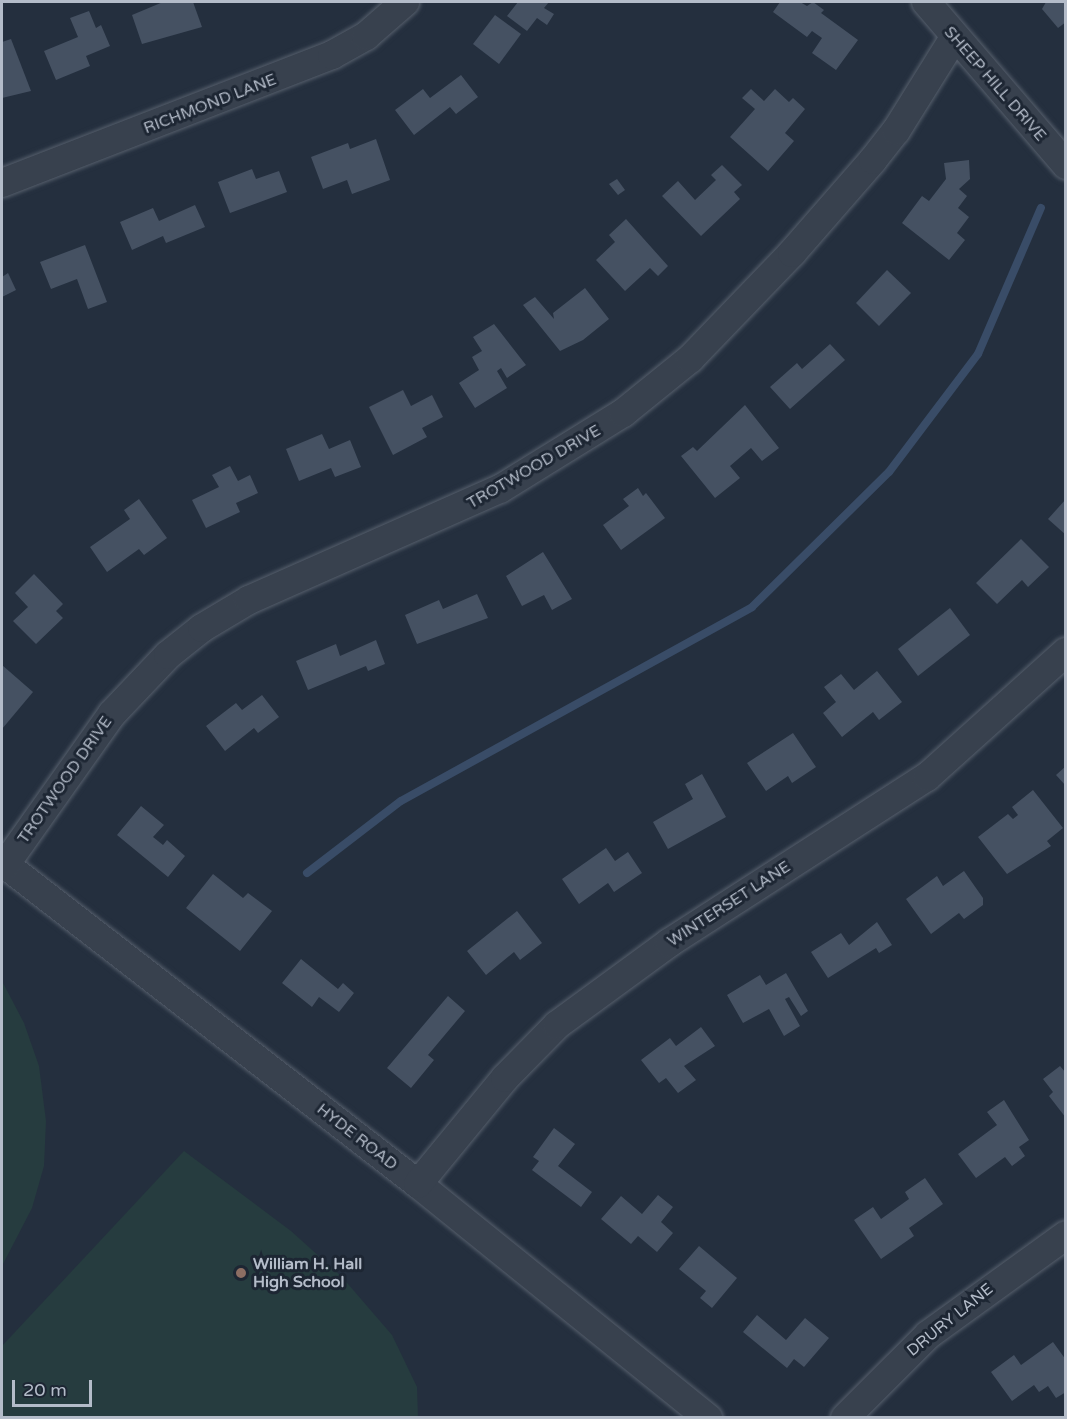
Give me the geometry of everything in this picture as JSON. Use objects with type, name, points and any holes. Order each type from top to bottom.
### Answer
[{"type":"street","name":"RICHMOND LANE","points":[[2,183],[332,55],[366,36],[405,2]]},
{"type":"street","name":"SHEEP HILL DRIVE","points":[[926,2],[954,38],[1065,165]]},
{"type":"street","name":"TROTWOOD DRIVE","points":[[3,864],[112,714],[168,655],[202,628],[257,596],[418,528],[509,484],[623,413],[690,359],[792,253],[873,159],[896,131],[954,38]]},
{"type":"street","name":"WINTERSET LANE","points":[[418,1184],[505,1078],[557,1024],[669,943],[927,777],[1065,652]]},
{"type":"street","name":"HYDE ROAD","points":[[3,864],[418,1184],[708,1418]]},
{"type":"street","name":"DRURY LANE","points":[[844,1418],[928,1335],[1065,1235]]},
{"type":"green space","points":[[2,981],[24,1023],[39,1066],[46,1121],[44,1166],[32,1208],[2,1266]]},
{"type":"green space","points":[[184,1151],[291,1231],[342,1277],[392,1335],[417,1387],[418,1417],[2,1417],[2,1346]]},
{"type":"building","points":[[163,2],[193,2],[202,27],[142,44],[132,15]]},
{"type":"building","points":[[518,2],[549,2],[544,8],[554,14],[547,25],[537,18],[527,31],[507,16]]},
{"type":"building","points":[[780,2],[800,2],[807,6],[813,2],[824,10],[821,13],[858,40],[836,70],[812,53],[822,38],[812,31],[807,37],[773,12]]},
{"type":"building","points":[[1046,2],[1066,2],[1066,22],[1058,28],[1042,9]]},
{"type":"building","points":[[89,11],[96,28],[101,25],[110,46],[86,56],[90,66],[56,80],[44,51],[78,37],[70,18]]},
{"type":"building","points":[[495,15],[521,34],[499,64],[473,44]]},
{"type":"building","points":[[11,39],[31,91],[2,98],[2,42]]},
{"type":"building","points":[[461,75],[478,97],[456,114],[450,107],[414,135],[395,110],[423,89],[430,98]]},
{"type":"building","points":[[751,89],[764,101],[775,89],[789,102],[793,98],[805,109],[785,133],[794,141],[768,171],[730,137],[755,109],[742,98]]},
{"type":"building","points":[[376,139],[390,180],[352,194],[347,180],[323,189],[311,157],[348,143],[350,149]]},
{"type":"building","points":[[969,160],[970,179],[959,189],[967,196],[958,208],[969,217],[957,233],[965,240],[949,260],[902,223],[922,196],[929,201],[946,179],[944,163]]},
{"type":"building","points":[[722,165],[742,185],[734,192],[740,199],[701,236],[662,196],[678,181],[695,200],[716,180],[711,175]]},
{"type":"building","points":[[252,169],[256,179],[279,171],[287,192],[230,213],[218,182]]},
{"type":"building","points":[[617,179],[625,190],[618,195],[609,184]]},
{"type":"building","points":[[195,205],[205,227],[166,243],[163,236],[132,250],[120,222],[153,208],[159,221]]},
{"type":"building","points":[[626,219],[668,266],[658,276],[650,268],[625,291],[596,260],[615,242],[609,235]]},
{"type":"building","points":[[85,245],[107,302],[88,309],[77,279],[51,289],[40,262]]},
{"type":"building","points":[[887,270],[911,293],[879,326],[856,303]]},
{"type":"building","points":[[8,273],[16,290],[2,297],[2,277]]},
{"type":"building","points":[[585,288],[609,319],[583,340],[560,351],[523,305],[535,297],[554,319],[553,313]]},
{"type":"building","points":[[494,324],[526,365],[507,378],[501,368],[497,371],[507,388],[475,408],[459,383],[479,370],[472,357],[482,351],[473,337]]},
{"type":"building","points":[[830,344],[845,360],[790,409],[770,387],[797,363],[802,369]]},
{"type":"building","points":[[403,390],[411,406],[432,395],[443,417],[422,428],[427,437],[393,455],[369,407]]},
{"type":"building","points":[[745,405],[779,448],[762,461],[751,448],[730,466],[740,478],[715,498],[681,456],[693,447],[697,451]]},
{"type":"building","points":[[322,434],[329,449],[350,440],[361,467],[335,477],[331,468],[299,481],[286,449]]},
{"type":"building","points":[[230,466],[238,481],[250,475],[258,493],[236,503],[240,512],[206,528],[192,500],[219,487],[212,475]]},
{"type":"building","points":[[638,488],[643,496],[646,493],[665,518],[621,550],[603,525],[629,506],[623,499]]},
{"type":"building","points":[[139,499],[167,538],[144,555],[139,549],[107,572],[90,547],[130,519],[124,510]]},
{"type":"building","points":[[1066,499],[1066,535],[1048,519]]},
{"type":"building","points":[[1021,539],[1049,567],[1028,587],[1022,580],[997,604],[976,583]]},
{"type":"building","points":[[543,552],[572,599],[552,610],[544,595],[522,606],[506,576]]},
{"type":"building","points":[[34,574],[63,604],[56,611],[63,618],[36,644],[13,621],[28,607],[15,593]]},
{"type":"building","points":[[477,594],[488,618],[417,644],[405,615],[439,600],[443,609]]},
{"type":"building","points":[[950,608],[970,635],[918,676],[898,649]]},
{"type":"building","points":[[376,640],[385,664],[368,671],[366,666],[308,690],[296,661],[336,644],[340,656]]},
{"type":"building","points":[[2,665],[33,692],[2,729]]},
{"type":"building","points":[[877,671],[902,702],[879,720],[873,712],[842,737],[823,713],[836,702],[824,687],[841,674],[854,690]]},
{"type":"building","points":[[262,695],[279,717],[258,733],[254,728],[225,751],[206,726],[236,703],[242,710]]},
{"type":"building","points":[[793,733],[816,767],[792,783],[788,776],[766,791],[747,763]]},
{"type":"building","points":[[1066,766],[1066,786],[1056,775]]},
{"type":"building","points":[[702,774],[726,817],[668,849],[653,822],[693,799],[685,784]]},
{"type":"building","points":[[1033,790],[1063,828],[1047,841],[1051,846],[1007,874],[978,837],[1008,814],[1013,819],[1018,815],[1012,807]]},
{"type":"building","points":[[141,806],[164,825],[153,837],[163,845],[167,840],[185,856],[168,877],[117,835]]},
{"type":"building","points":[[606,848],[615,861],[628,852],[642,873],[614,892],[608,883],[579,904],[562,879]]},
{"type":"building","points":[[964,871],[983,898],[983,905],[964,919],[959,913],[931,934],[906,899],[937,876],[943,886]]},
{"type":"building","points":[[213,874],[243,898],[248,893],[272,911],[240,951],[186,908]]},
{"type":"building","points":[[517,911],[542,943],[520,960],[514,952],[486,975],[467,951]]},
{"type":"building","points":[[877,922],[892,945],[879,953],[876,948],[828,978],[811,952],[841,933],[849,945]]},
{"type":"building","points":[[301,959],[338,989],[343,983],[354,993],[339,1012],[319,997],[312,1007],[282,983]]},
{"type":"building","points":[[786,973],[808,1011],[801,1016],[789,997],[785,999],[800,1026],[784,1036],[769,1009],[743,1023],[727,995],[760,975],[766,985]]},
{"type":"building","points":[[448,996],[465,1011],[428,1055],[434,1060],[411,1088],[387,1068]]},
{"type":"building","points":[[701,1027],[715,1046],[684,1066],[696,1080],[678,1093],[666,1078],[659,1083],[641,1060],[670,1038],[676,1046]]},
{"type":"building","points":[[1060,1066],[1066,1073],[1066,1118],[1049,1096],[1053,1092],[1043,1079]]},
{"type":"building","points":[[1004,1100],[1029,1140],[1019,1147],[1025,1156],[1012,1166],[1005,1157],[976,1178],[958,1154],[997,1125],[987,1112]]},
{"type":"building","points":[[554,1128],[575,1144],[558,1166],[592,1192],[581,1207],[532,1170],[539,1161],[533,1157]]},
{"type":"building","points":[[925,1178],[943,1204],[909,1228],[914,1236],[881,1259],[854,1220],[873,1207],[881,1219],[909,1199],[905,1192]]},
{"type":"building","points":[[658,1195],[673,1207],[661,1222],[673,1233],[657,1252],[638,1236],[631,1244],[601,1219],[621,1196],[642,1214]]},
{"type":"building","points":[[699,1246],[737,1278],[712,1308],[700,1298],[706,1291],[679,1269]]},
{"type":"building","points":[[757,1315],[786,1340],[805,1318],[829,1338],[804,1367],[794,1359],[787,1368],[743,1332]]},
{"type":"building","points":[[1053,1342],[1066,1360],[1066,1392],[1056,1398],[1048,1386],[1039,1392],[1034,1385],[1012,1401],[991,1372],[1014,1355],[1021,1365]]},
{"type":"waterway","points":[[307,873],[401,801],[752,607],[889,472],[978,354],[1041,208]]},
{"type":"place","name":"William H. Hall High School","points":[[241,1273]]}]
